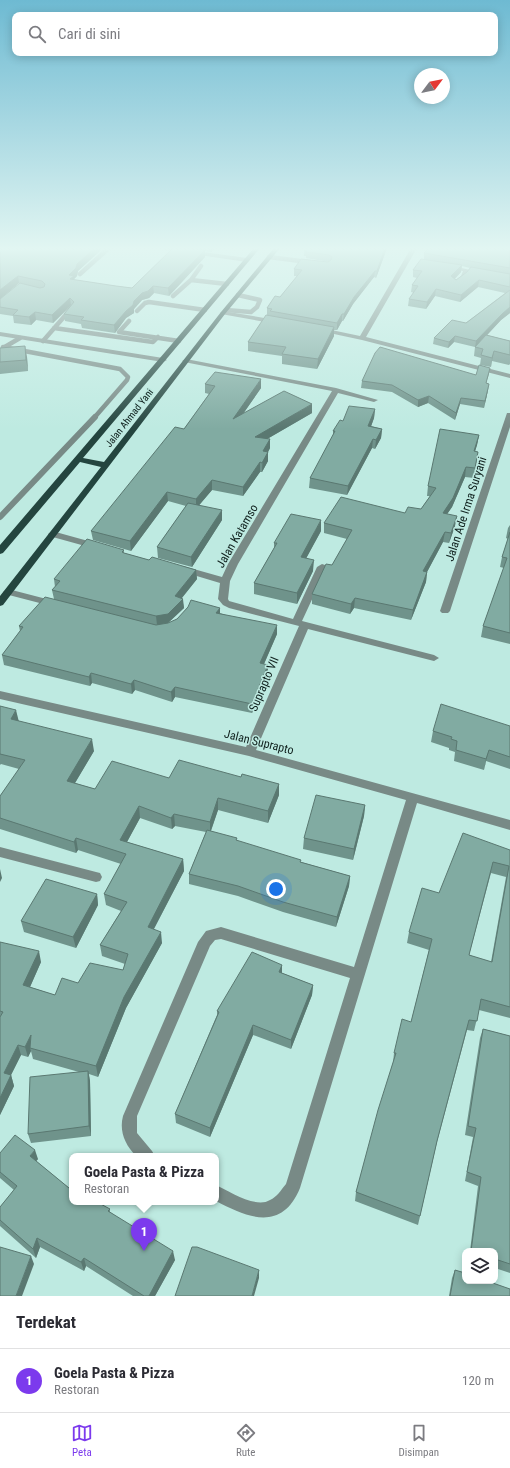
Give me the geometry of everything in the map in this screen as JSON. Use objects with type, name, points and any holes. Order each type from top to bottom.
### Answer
[{"type":"main road","name":"Jalan Ahmad Yani","points":[[0,603],[227,308]]},
{"type":"main road","name":"Jalan Ahmad Yani","points":[[0,551],[205,310]]},
{"type":"main road","points":[[77,459],[105,465]]},
{"type":"street","points":[[362,338],[379,308]]},
{"type":"street","points":[[224,312],[283,324]]},
{"type":"street","points":[[313,329],[362,338],[510,376]]},
{"type":"street","points":[[0,334],[163,360]]},
{"type":"street","points":[[186,361],[336,390],[374,400]]},
{"type":"street","name":"Jalan Katamso","points":[[172,566],[226,581],[233,564],[336,390]]},
{"type":"street","name":"Jalan Ade Irma Suryani","points":[[445,612],[510,414]]},
{"type":"street","points":[[52,534],[104,548]]},
{"type":"street","name":"Suprapto VII","points":[[249,752],[322,567]]},
{"type":"street","points":[[226,581],[223,599],[228,605],[300,625],[434,658]]},
{"type":"street","points":[[8,592],[68,607]]},
{"type":"street","name":"Jalan Suprapto","points":[[0,695],[249,752],[510,825]]},
{"type":"street","points":[[219,1194],[242,1206],[260,1211],[272,1209],[285,1200],[292,1188],[413,797]]},
{"type":"street","points":[[0,852],[96,877]]},
{"type":"street","points":[[144,1153],[134,1142],[129,1131],[130,1116],[205,942],[211,935],[221,933],[359,975]]},
{"type":"lane","points":[[195,308],[205,310]]},
{"type":"lane","points":[[224,312],[251,312],[255,308]]},
{"type":"lane","points":[[43,341],[71,309]]},
{"type":"lane","points":[[115,337],[129,321]]},
{"type":"lane","points":[[54,328],[153,342],[158,337]]},
{"type":"lane","points":[[119,332],[179,341]]},
{"type":"lane","points":[[2,349],[20,338]]},
{"type":"lane","points":[[0,517],[87,426],[128,377],[120,369],[2,349]]},
{"type":"building","points":[[9,308],[59,308],[52,315],[35,312],[29,317],[13,315],[18,310]]},
{"type":"building","points":[[69,308],[129,308],[114,325],[81,320],[84,317],[64,314]]},
{"type":"building","points":[[269,308],[347,308],[337,323],[270,311],[272,309]]},
{"type":"building","points":[[485,308],[508,308],[476,341],[455,336],[449,342],[434,338],[452,320],[466,323]]},
{"type":"building","points":[[266,315],[334,327],[318,359],[282,354],[286,347],[248,342]]},
{"type":"building","points":[[486,335],[510,341],[510,355],[494,351],[492,358],[481,355],[483,349],[475,347]]},
{"type":"building","points":[[25,346],[26,360],[0,362],[0,348]]},
{"type":"building","points":[[380,347],[476,375],[479,365],[490,368],[486,383],[489,384],[485,401],[461,398],[456,413],[429,396],[418,400],[392,385],[362,381],[375,353]]},
{"type":"building","points":[[215,372],[261,379],[233,419],[284,391],[312,404],[255,437],[270,439],[263,451],[268,452],[262,463],[260,462],[243,487],[212,480],[196,499],[167,492],[130,541],[91,531],[175,427],[184,429],[215,386],[205,384]]},
{"type":"building","points":[[349,406],[375,409],[368,426],[382,429],[376,440],[373,439],[348,486],[310,478],[335,431],[333,431],[340,420],[343,421]]},
{"type":"building","points":[[440,429],[479,435],[474,451],[478,452],[475,468],[466,467],[453,498],[443,513],[457,516],[451,533],[445,532],[423,571],[427,572],[413,610],[355,598],[351,604],[312,594],[326,564],[332,565],[352,530],[324,523],[341,497],[405,513],[408,507],[421,509],[436,488],[428,486]]},
{"type":"building","points":[[188,503],[222,510],[191,557],[157,547]]},
{"type":"building","points":[[291,514],[321,520],[301,557],[314,560],[297,593],[254,583],[277,543],[274,543]]},
{"type":"building","points":[[510,532],[510,633],[483,626],[507,558],[502,557]]},
{"type":"building","points":[[87,539],[124,550],[122,552],[124,553],[149,560],[152,557],[196,570],[175,596],[183,599],[168,614],[156,616],[52,590],[60,581],[54,579]]},
{"type":"building","points":[[45,597],[156,625],[168,623],[177,619],[188,607],[191,600],[220,608],[216,613],[277,625],[260,663],[268,665],[252,704],[175,687],[171,692],[134,680],[131,684],[91,673],[89,677],[2,655],[23,627],[19,626]]},
{"type":"building","points":[[441,704],[510,726],[510,757],[489,750],[486,759],[456,750],[457,741],[451,739],[452,737],[433,731]]},
{"type":"building","points":[[0,706],[16,710],[11,719],[92,739],[67,781],[95,789],[112,761],[169,778],[179,760],[241,777],[242,774],[279,784],[268,811],[218,798],[210,822],[174,814],[171,818],[139,806],[120,840],[183,859],[148,927],[161,932],[124,997],[96,1066],[30,1048],[31,1035],[25,1047],[18,1045],[4,1073],[11,1075],[0,1098],[0,1017],[3,1012],[0,1011],[0,942],[39,951],[23,985],[55,995],[62,978],[78,983],[90,963],[123,970],[128,954],[100,945],[127,902],[104,894],[126,854],[76,838],[74,842],[0,818],[0,796],[25,760],[0,754]]},
{"type":"building","points":[[316,795],[365,805],[354,849],[304,838]]},
{"type":"building","points":[[207,830],[237,838],[236,840],[301,860],[300,862],[350,876],[337,917],[283,902],[238,886],[189,874]]},
{"type":"building","points":[[463,833],[510,850],[510,1007],[481,999],[477,1021],[469,1020],[437,1141],[420,1216],[356,1192],[378,1110],[396,1053],[394,1053],[402,1019],[411,1022],[432,939],[409,932],[422,888],[439,893]],"holes":[[[493,862],[509,866],[492,962],[469,955]]]},
{"type":"building","points":[[46,879],[97,894],[73,937],[21,921]]},
{"type":"building","points":[[252,952],[282,965],[279,972],[313,985],[291,1040],[253,1025],[210,1128],[175,1114],[219,1012],[217,1011]]},
{"type":"building","points":[[483,1029],[510,1036],[510,1264],[498,1260],[498,1248],[471,1248],[481,1177],[467,1172],[476,1128],[468,1126]]},
{"type":"building","points":[[88,1071],[89,1126],[28,1134],[30,1077]]},
{"type":"building","points":[[15,1135],[35,1150],[30,1156],[69,1188],[69,1205],[103,1205],[110,1209],[108,1211],[173,1251],[149,1296],[144,1296],[84,1258],[81,1262],[37,1238],[33,1249],[0,1220],[0,1207],[17,1186],[0,1172],[0,1153]]},
{"type":"building","points":[[0,1247],[31,1256],[16,1296],[0,1296]]},
{"type":"building","points":[[192,1247],[197,1247],[259,1270],[252,1296],[175,1296]]},
{"type":"building","points":[[455,1270],[462,1272],[462,1284],[496,1284],[510,1289],[510,1296],[450,1296]]},
{"type":"place","name":"Goela Pasta & Pizza","points":[[144,1251]]}]
